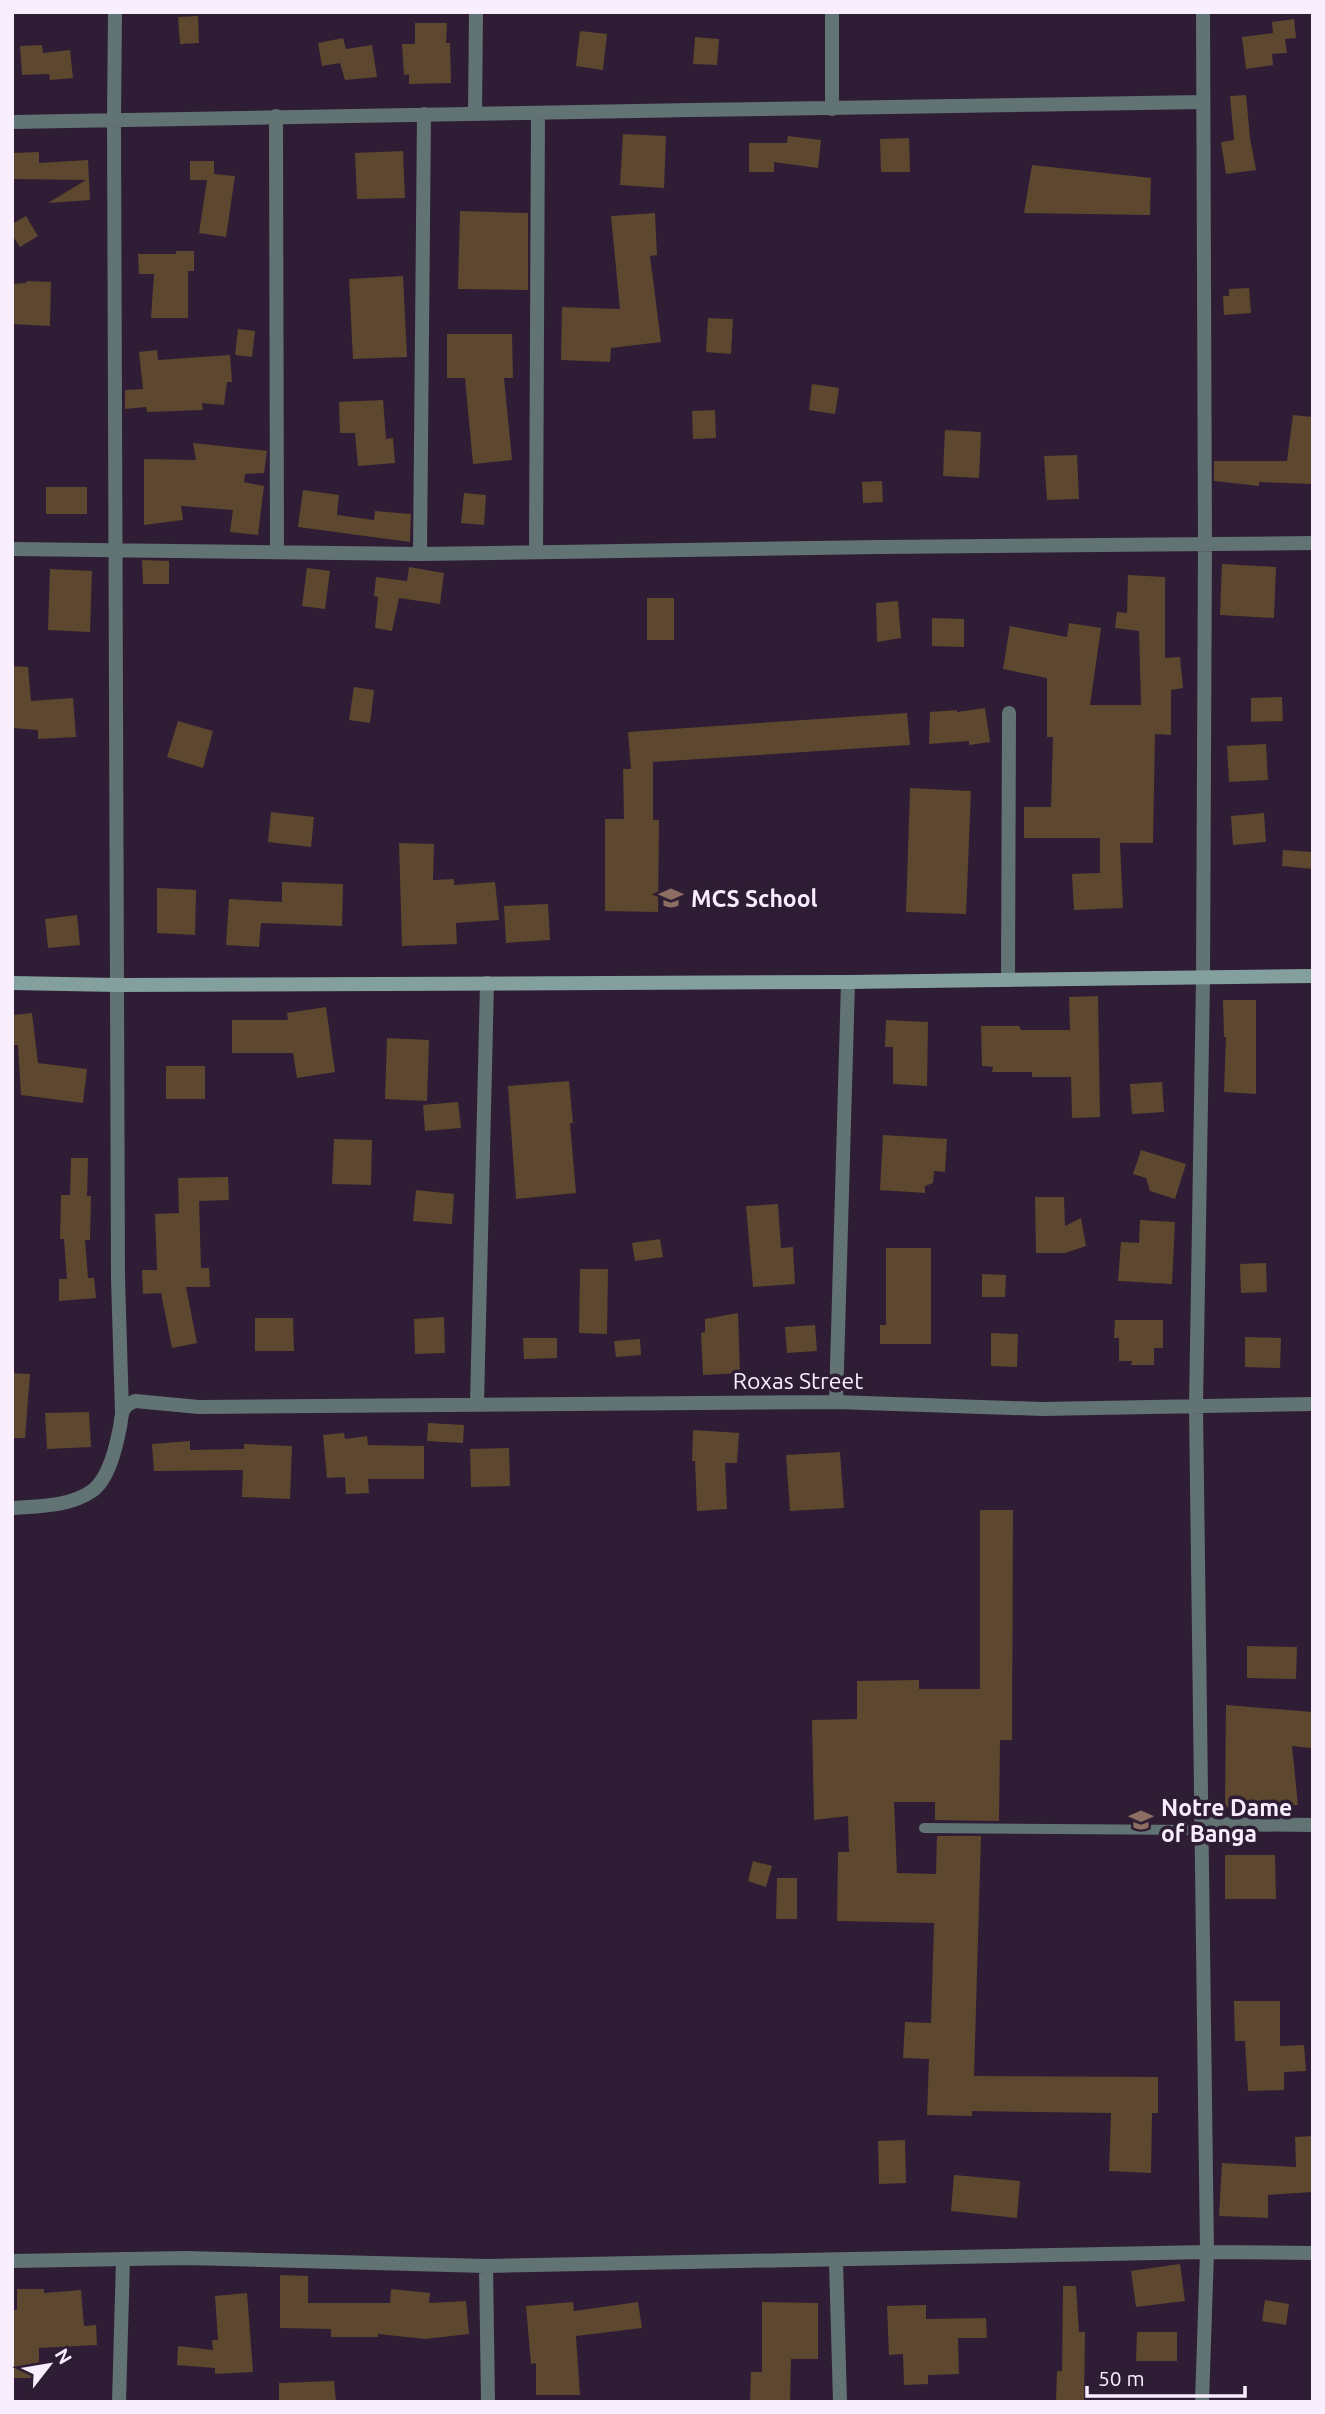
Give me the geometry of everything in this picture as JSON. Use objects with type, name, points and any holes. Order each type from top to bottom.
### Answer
[{"type":"main road","points":[[12,983],[487,984],[1313,976]]},
{"type":"street","points":[[12,1508],[64,1503],[90,1493],[98,1486],[108,1469],[118,1438],[122,1412],[118,1278],[114,120],[116,12]]},
{"type":"street","points":[[475,114],[476,12]]},
{"type":"street","points":[[832,12],[832,109]]},
{"type":"street","points":[[1202,2402],[1206,2252],[1196,1407],[1203,979],[1203,12]]},
{"type":"street","points":[[12,122],[1203,102]]},
{"type":"street","points":[[536,551],[538,113]]},
{"type":"street","points":[[420,554],[424,114]]},
{"type":"street","points":[[276,116],[277,551]]},
{"type":"street","points":[[12,549],[420,554],[1313,543]]},
{"type":"street","points":[[1008,980],[1009,713]]},
{"type":"street","points":[[836,1402],[848,982]]},
{"type":"street","points":[[477,1404],[487,984]]},
{"type":"street","name":"Roxas Street","points":[[122,1412],[135,1401],[199,1407],[836,1402],[1042,1409],[1313,1404]]},
{"type":"street","points":[[1201,1827],[1313,1825]]},
{"type":"street","points":[[12,2261],[186,2258],[486,2266],[1206,2252],[1313,2253]]},
{"type":"street","points":[[119,2402],[122,2259]]},
{"type":"street","points":[[836,2261],[840,2402]]},
{"type":"street","points":[[486,2266],[488,2402]]},
{"type":"lane","points":[[924,1828],[1201,1827]]},
{"type":"building","points":[[198,16],[199,43],[180,44],[178,17]]},
{"type":"building","points":[[1294,19],[1296,38],[1285,39],[1287,53],[1272,54],[1273,65],[1246,69],[1242,37],[1273,33],[1272,22]]},
{"type":"building","points":[[415,23],[447,23],[446,43],[450,43],[451,83],[409,84],[409,74],[404,75],[402,44],[415,44]]},
{"type":"building","points":[[580,31],[607,34],[603,70],[576,66]]},
{"type":"building","points":[[695,37],[719,39],[717,65],[693,64]]},
{"type":"building","points":[[343,38],[346,49],[372,45],[377,77],[345,80],[340,63],[322,66],[318,43]]},
{"type":"building","points":[[42,45],[43,53],[70,50],[73,78],[50,80],[49,74],[22,75],[20,46]]},
{"type":"building","points":[[1246,95],[1256,170],[1226,174],[1221,142],[1234,140],[1230,96]]},
{"type":"building","points":[[623,134],[666,136],[664,188],[620,185]]},
{"type":"building","points":[[788,136],[821,140],[818,168],[774,162],[774,172],[749,172],[749,143],[787,143]]},
{"type":"building","points":[[909,138],[910,172],[881,172],[880,139]]},
{"type":"building","points":[[403,151],[405,198],[357,199],[355,153]]},
{"type":"building","points":[[39,152],[39,163],[88,160],[90,200],[48,203],[86,180],[12,179],[12,153]]},
{"type":"building","points":[[190,161],[214,161],[214,174],[235,176],[226,237],[199,233],[207,180],[190,180]]},
{"type":"building","points":[[1032,165],[1151,178],[1150,215],[1024,213]]},
{"type":"building","points":[[460,211],[528,213],[528,290],[458,289]]},
{"type":"building","points":[[655,213],[657,255],[650,256],[661,342],[611,348],[610,362],[561,360],[562,307],[620,309],[611,216]]},
{"type":"building","points":[[26,216],[38,236],[20,247],[12,235],[12,224]]},
{"type":"building","points":[[176,251],[194,251],[194,271],[188,271],[188,318],[151,318],[154,274],[139,274],[138,254],[176,254]]},
{"type":"building","points":[[403,276],[407,357],[353,359],[349,279]]},
{"type":"building","points":[[27,281],[51,282],[50,326],[12,324],[12,284]]},
{"type":"building","points":[[1249,288],[1251,313],[1224,315],[1223,296],[1229,296],[1229,289]]},
{"type":"building","points":[[708,318],[733,319],[731,354],[706,352]]},
{"type":"building","points":[[238,329],[255,331],[252,357],[235,355]]},
{"type":"building","points":[[447,334],[512,334],[513,378],[504,378],[512,460],[473,464],[465,378],[447,378]]},
{"type":"building","points":[[157,350],[158,360],[230,355],[232,382],[227,382],[224,405],[202,403],[203,410],[147,412],[146,407],[125,409],[125,390],[143,389],[139,352]]},
{"type":"building","points":[[812,384],[839,388],[835,414],[809,410]]},
{"type":"building","points":[[383,400],[386,439],[393,438],[395,463],[358,466],[355,433],[340,433],[339,402]]},
{"type":"building","points":[[715,410],[716,438],[693,439],[692,411]]},
{"type":"building","points":[[1293,415],[1313,417],[1313,484],[1259,482],[1259,486],[1214,481],[1214,461],[1287,461]]},
{"type":"building","points":[[945,430],[981,432],[979,478],[943,476]]},
{"type":"building","points":[[193,443],[267,451],[264,473],[245,474],[244,482],[264,486],[258,535],[230,532],[233,510],[181,506],[183,520],[144,525],[144,459],[196,460]]},
{"type":"building","points":[[1077,455],[1079,499],[1047,500],[1044,456]]},
{"type":"building","points":[[882,481],[883,502],[863,503],[862,482]]},
{"type":"building","points":[[46,487],[87,487],[87,514],[46,514]]},
{"type":"building","points":[[303,490],[339,495],[337,515],[374,520],[375,511],[411,514],[410,542],[298,527]]},
{"type":"building","points":[[464,493],[486,495],[484,525],[461,523]]},
{"type":"building","points":[[142,560],[169,561],[169,584],[143,584]]},
{"type":"building","points":[[1222,564],[1276,567],[1274,618],[1220,615]]},
{"type":"building","points":[[409,567],[444,573],[440,604],[399,598],[392,631],[375,628],[378,597],[374,596],[376,577],[407,581]]},
{"type":"building","points":[[307,568],[330,571],[325,609],[302,606]]},
{"type":"building","points":[[50,569],[92,571],[90,632],[48,630]]},
{"type":"building","points":[[1128,575],[1165,577],[1165,658],[1180,657],[1183,688],[1171,690],[1171,735],[1155,734],[1153,843],[1120,843],[1123,908],[1074,910],[1072,874],[1100,873],[1100,838],[1024,838],[1024,807],[1051,807],[1053,737],[1047,737],[1047,678],[1003,669],[1010,626],[1067,637],[1069,623],[1101,628],[1090,705],[1141,705],[1139,631],[1115,628],[1117,612],[1127,613]]},
{"type":"building","points":[[647,598],[674,598],[674,640],[647,640]]},
{"type":"building","points":[[898,601],[901,638],[877,642],[876,603]]},
{"type":"building","points":[[932,618],[964,619],[964,647],[932,646]]},
{"type":"building","points":[[12,666],[28,667],[31,701],[73,698],[76,737],[38,739],[38,730],[12,728]]},
{"type":"building","points":[[354,687],[374,690],[370,723],[349,720]]},
{"type":"building","points":[[1282,697],[1283,721],[1251,722],[1251,698]]},
{"type":"building","points":[[985,708],[990,742],[969,745],[969,741],[929,744],[930,712]]},
{"type":"building","points":[[907,713],[910,745],[653,762],[653,820],[659,820],[658,912],[605,911],[605,819],[624,819],[623,769],[631,769],[628,732]]},
{"type":"building","points":[[178,721],[213,731],[203,768],[167,757]]},
{"type":"building","points":[[1266,744],[1268,780],[1229,782],[1227,746]]},
{"type":"building","points":[[910,788],[971,791],[966,914],[906,912]]},
{"type":"building","points":[[271,812],[314,817],[311,847],[268,842]]},
{"type":"building","points":[[1264,813],[1266,842],[1233,845],[1231,816]]},
{"type":"building","points":[[399,843],[434,844],[433,880],[454,879],[454,885],[495,882],[499,920],[456,923],[457,944],[402,946]]},
{"type":"building","points":[[1283,850],[1313,852],[1313,869],[1282,866]]},
{"type":"building","points":[[282,882],[343,884],[342,926],[261,923],[259,947],[226,945],[229,899],[282,902]]},
{"type":"building","points":[[157,888],[196,890],[195,935],[157,933]]},
{"type":"building","points":[[548,904],[550,940],[506,943],[504,906]]},
{"type":"building","points":[[77,915],[80,945],[48,948],[45,919]]},
{"type":"building","points":[[1098,996],[1100,1117],[1072,1118],[1071,1077],[1032,1077],[1032,1072],[992,1072],[993,1067],[982,1066],[981,1026],[1019,1026],[1021,1030],[1070,1030],[1069,997]]},
{"type":"building","points":[[1223,1000],[1256,1000],[1256,1094],[1224,1092],[1226,1037]]},
{"type":"building","points":[[326,1007],[335,1072],[297,1078],[293,1053],[232,1053],[232,1020],[288,1020],[287,1013]]},
{"type":"building","points":[[32,1013],[38,1063],[87,1069],[83,1103],[21,1095],[18,1045],[12,1045],[12,1015]]},
{"type":"building","points":[[886,1020],[928,1022],[927,1086],[893,1084],[893,1047],[885,1047]]},
{"type":"building","points":[[387,1038],[429,1040],[427,1101],[385,1099]]},
{"type":"building","points":[[166,1066],[205,1066],[205,1099],[166,1099]]},
{"type":"building","points":[[569,1081],[576,1193],[516,1199],[508,1086]]},
{"type":"building","points":[[1162,1082],[1164,1112],[1132,1114],[1130,1084]]},
{"type":"building","points":[[458,1102],[461,1128],[425,1131],[423,1105]]},
{"type":"building","points":[[883,1135],[947,1139],[945,1172],[934,1171],[933,1183],[925,1186],[925,1193],[880,1190]]},
{"type":"building","points":[[334,1139],[372,1140],[371,1185],[332,1184]]},
{"type":"building","points":[[1141,1150],[1186,1164],[1175,1199],[1150,1191],[1146,1178],[1133,1174]]},
{"type":"building","points":[[71,1158],[88,1158],[90,1240],[85,1240],[88,1278],[94,1278],[96,1298],[59,1301],[59,1279],[67,1279],[64,1239],[60,1239],[61,1195],[70,1195]]},
{"type":"building","points":[[228,1177],[229,1200],[199,1201],[201,1268],[209,1268],[210,1287],[186,1287],[197,1343],[172,1348],[161,1293],[143,1294],[142,1270],[157,1270],[155,1214],[179,1213],[178,1178]]},
{"type":"building","points":[[416,1190],[454,1194],[452,1224],[413,1221]]},
{"type":"building","points":[[1035,1197],[1064,1197],[1065,1226],[1081,1218],[1086,1246],[1065,1253],[1036,1253]]},
{"type":"building","points":[[778,1204],[781,1248],[793,1247],[795,1284],[753,1287],[746,1206]]},
{"type":"building","points":[[1140,1220],[1175,1222],[1172,1284],[1118,1281],[1121,1242],[1139,1243]]},
{"type":"building","points":[[660,1239],[663,1257],[635,1261],[632,1243]]},
{"type":"building","points":[[886,1248],[931,1248],[931,1344],[880,1344],[880,1325],[886,1325]]},
{"type":"building","points":[[1266,1263],[1267,1292],[1241,1293],[1240,1264]]},
{"type":"building","points":[[580,1269],[608,1269],[607,1334],[579,1333]]},
{"type":"building","points":[[982,1274],[1006,1275],[1005,1297],[982,1297]]},
{"type":"building","points":[[738,1313],[740,1373],[703,1375],[701,1333],[705,1332],[705,1319]]},
{"type":"building","points":[[444,1317],[445,1353],[415,1354],[414,1319]]},
{"type":"building","points":[[255,1318],[293,1318],[294,1351],[255,1351]]},
{"type":"building","points":[[1115,1320],[1163,1320],[1163,1348],[1154,1348],[1154,1365],[1131,1365],[1132,1361],[1119,1361],[1119,1338],[1114,1338]]},
{"type":"building","points":[[815,1325],[817,1351],[787,1353],[785,1327]]},
{"type":"building","points":[[991,1333],[1018,1334],[1017,1367],[991,1366]]},
{"type":"building","points":[[1245,1337],[1281,1338],[1280,1368],[1245,1367]]},
{"type":"building","points":[[523,1338],[557,1338],[557,1358],[524,1359]]},
{"type":"building","points":[[640,1339],[641,1355],[616,1357],[614,1341]]},
{"type":"building","points":[[12,1373],[30,1374],[25,1438],[12,1438]]},
{"type":"building","points":[[89,1412],[91,1447],[47,1449],[45,1413]]},
{"type":"building","points":[[428,1423],[464,1425],[463,1443],[427,1441]]},
{"type":"building","points":[[693,1430],[739,1433],[737,1463],[725,1463],[727,1509],[697,1511],[695,1461],[692,1461]]},
{"type":"building","points":[[344,1433],[345,1439],[367,1436],[368,1445],[424,1446],[424,1479],[368,1479],[369,1493],[346,1494],[345,1477],[327,1478],[323,1435]]},
{"type":"building","points":[[190,1441],[190,1450],[244,1449],[244,1444],[292,1446],[290,1499],[242,1497],[243,1470],[154,1471],[152,1444]]},
{"type":"building","points":[[509,1448],[510,1486],[471,1487],[470,1449]]},
{"type":"building","points":[[840,1452],[844,1508],[790,1511],[786,1455]]},
{"type":"building","points":[[980,1510],[1013,1510],[1012,1740],[1000,1740],[999,1821],[935,1820],[935,1802],[894,1802],[897,1873],[936,1874],[937,1836],[981,1836],[974,2076],[1158,2077],[1158,2113],[1152,2113],[1151,2173],[1109,2171],[1111,2113],[972,2111],[972,2116],[927,2115],[929,2059],[903,2058],[905,2022],[931,2023],[934,1923],[837,1921],[838,1852],[849,1852],[848,1816],[814,1820],[812,1720],[857,1719],[857,1681],[919,1680],[919,1689],[980,1689]]},
{"type":"building","points":[[1247,1646],[1297,1647],[1296,1679],[1247,1678]]},
{"type":"building","points":[[1226,1705],[1313,1712],[1311,1748],[1292,1746],[1298,1805],[1225,1807]]},
{"type":"building","points":[[1225,1855],[1275,1855],[1276,1899],[1225,1899]]},
{"type":"building","points":[[753,1861],[772,1866],[766,1887],[748,1881]]},
{"type":"building","points":[[777,1878],[797,1878],[797,1919],[776,1919]]},
{"type":"building","points":[[1234,2001],[1280,2001],[1280,2046],[1304,2045],[1306,2071],[1284,2072],[1284,2090],[1248,2091],[1245,2041],[1235,2041]]},
{"type":"building","points":[[1313,2136],[1313,2192],[1268,2195],[1268,2218],[1219,2216],[1222,2163],[1296,2167],[1295,2137]]},
{"type":"building","points":[[905,2140],[906,2183],[879,2184],[878,2141]]},
{"type":"building","points":[[954,2175],[1020,2181],[1017,2218],[951,2211]]},
{"type":"building","points":[[1180,2264],[1185,2301],[1136,2307],[1131,2271]]},
{"type":"building","points":[[280,2275],[308,2276],[308,2303],[390,2303],[391,2289],[430,2293],[429,2303],[466,2301],[469,2334],[425,2339],[378,2334],[378,2337],[331,2337],[331,2329],[280,2328]]},
{"type":"building","points":[[1063,2286],[1076,2286],[1079,2332],[1085,2332],[1084,2402],[1056,2402],[1057,2371],[1062,2371]]},
{"type":"building","points":[[17,2289],[44,2289],[44,2293],[81,2290],[84,2326],[96,2325],[97,2345],[39,2348],[39,2378],[14,2378],[12,2310],[17,2310]]},
{"type":"building","points":[[247,2293],[253,2372],[215,2374],[215,2368],[177,2365],[178,2346],[213,2350],[212,2340],[218,2340],[215,2296]]},
{"type":"building","points":[[1265,2300],[1289,2304],[1286,2325],[1262,2321]]},
{"type":"building","points":[[573,2302],[574,2311],[638,2302],[642,2328],[576,2336],[580,2395],[536,2395],[536,2363],[531,2364],[526,2306]]},
{"type":"building","points":[[762,2302],[818,2303],[818,2359],[791,2359],[790,2402],[750,2402],[751,2372],[762,2372]]},
{"type":"building","points":[[926,2305],[926,2319],[986,2318],[987,2338],[958,2338],[959,2374],[928,2375],[928,2384],[904,2385],[903,2354],[889,2355],[887,2306]]},
{"type":"building","points":[[1137,2332],[1177,2332],[1177,2361],[1136,2361]]},
{"type":"building","points":[[334,2381],[336,2402],[279,2402],[279,2383]]},
{"type":"place","name":"MCS School","points":[[671,898]]},
{"type":"place","name":"Notre Dame of Banga","points":[[1141,1820]]}]
